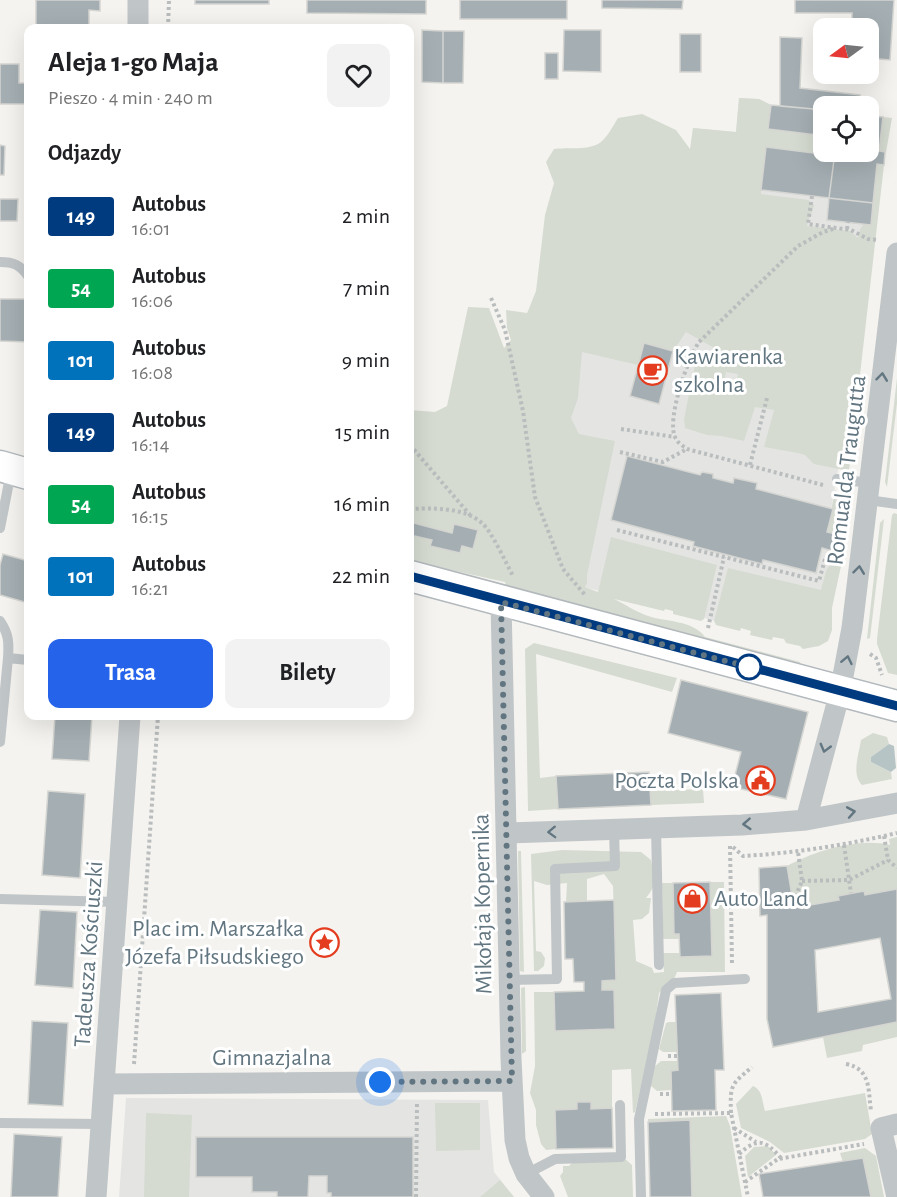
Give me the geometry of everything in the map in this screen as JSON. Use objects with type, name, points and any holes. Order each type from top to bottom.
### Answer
[{"type":"street","points":[[138,0],[138,24]]},
{"type":"street","name":"Romualda Traugutta","points":[[806,820],[849,649],[897,253]]},
{"type":"street","points":[[414,577],[507,590],[840,692],[897,706]]},
{"type":"street","name":"Mikołaja Kopernika","points":[[507,590],[506,833],[515,1140],[526,1174],[544,1197]]},
{"type":"street","name":"Tadeusza Kościuszki","points":[[96,1197],[130,720]]},
{"type":"street","points":[[506,833],[806,820],[897,803]]},
{"type":"street","name":"Gimnazjalna","points":[[104,1084],[512,1081]]},
{"type":"street","points":[[890,1132],[897,1197]]},
{"type":"lane","points":[[0,262],[13,262],[24,270]]},
{"type":"lane","points":[[0,528],[13,470]]},
{"type":"lane","points":[[835,483],[869,491],[897,504]]},
{"type":"lane","points":[[0,621],[9,642],[0,742]]},
{"type":"lane","points":[[8,658],[24,660]]},
{"type":"lane","points":[[656,828],[659,965]]},
{"type":"lane","points":[[509,980],[557,979],[555,869],[615,866],[614,830]]},
{"type":"lane","points":[[0,899],[117,902]]},
{"type":"lane","points":[[641,1197],[640,1114],[666,990],[674,983],[745,979]]},
{"type":"lane","points":[[526,1174],[555,1159],[621,1157],[620,1105]]},
{"type":"lane","points":[[0,1123],[101,1124]]},
{"type":"path","points":[[168,24],[169,0]]},
{"type":"path","points":[[812,196],[808,224],[847,229],[868,239],[878,240]]},
{"type":"path","points":[[847,229],[848,222]]},
{"type":"path","points":[[835,483],[687,449],[675,437],[672,427],[687,362],[699,342],[798,246],[823,232],[836,228]]},
{"type":"path","points":[[491,298],[505,330],[521,400],[535,497],[563,569],[589,600]]},
{"type":"path","points":[[750,465],[767,398]]},
{"type":"path","points":[[621,429],[675,437]]},
{"type":"path","points":[[620,452],[663,462],[687,449]]},
{"type":"path","points":[[414,450],[470,515],[484,524],[507,590]]},
{"type":"path","points":[[414,509],[429,508],[470,515]]},
{"type":"path","points":[[617,530],[819,581],[825,560],[845,557]]},
{"type":"path","points":[[719,632],[708,629],[724,557]]},
{"type":"path","points":[[849,649],[876,658],[882,677]]},
{"type":"path","points":[[129,1083],[129,1073],[135,1063],[158,720]]},
{"type":"path","points":[[884,836],[888,860],[897,868]]},
{"type":"path","points":[[730,844],[733,980]]},
{"type":"path","points":[[844,845],[851,893]]},
{"type":"path","points":[[793,902],[802,881],[798,852]]},
{"type":"path","points":[[802,881],[849,880],[888,860]]},
{"type":"path","points":[[748,1197],[731,1113],[730,1090],[733,1083],[752,1067]]},
{"type":"path","points":[[416,1197],[417,1095]]},
{"type":"path","points":[[640,1114],[731,1113]]},
{"type":"path","points":[[734,1128],[756,1142],[769,1144],[781,1158]]},
{"type":"path","points":[[745,1182],[781,1158],[890,1132]]},
{"type":"path","points":[[739,1154],[756,1142]]},
{"type":"shaded area","points":[[739,98],[759,99],[771,105],[813,109],[813,162],[879,162],[879,151],[885,152],[884,165],[877,165],[838,470],[827,532],[840,535],[836,552],[838,566],[809,645],[584,587],[599,514],[558,429],[596,196],[685,201],[693,128],[736,132]]},
{"type":"shaded area","points":[[739,98],[759,99],[771,105],[768,129],[813,135],[813,153],[766,147],[761,194],[809,200],[814,205],[807,226],[850,231],[858,238],[864,224],[871,225],[877,164],[884,165],[849,471],[814,464],[805,455],[798,453],[764,447],[774,410],[755,407],[744,441],[707,435],[685,428],[684,419],[695,365],[716,349],[686,332],[673,351],[644,344],[638,365],[582,352],[578,398],[571,418],[579,434],[615,441],[585,587],[598,592],[611,537],[717,565],[704,619],[701,621],[673,614],[673,611],[614,599],[648,616],[694,627],[705,637],[800,662],[801,666],[508,593],[505,582],[414,562],[414,410],[435,412],[447,406],[468,307],[489,308],[504,348],[511,340],[507,328],[506,310],[527,313],[536,291],[545,215],[554,183],[546,162],[554,149],[585,148],[596,145],[606,137],[618,118],[642,114],[676,130],[690,149],[693,128],[736,132]],"holes":[[[726,372],[738,374],[733,395],[722,393]]]},
{"type":"shaded area","points":[[879,117],[883,117],[879,151]]},
{"type":"shaded area","points":[[883,117],[892,118],[886,152],[879,151]]},
{"type":"shaded area","points":[[897,378],[897,403],[887,487],[885,482]]},
{"type":"shaded area","points":[[835,490],[846,499],[840,538],[840,535],[827,532]]},
{"type":"shaded area","points":[[894,513],[897,514],[897,675],[888,673],[877,644]]},
{"type":"shaded area","points":[[884,519],[870,638],[867,639],[880,523]]},
{"type":"shaded area","points":[[833,560],[841,566],[832,608],[832,630],[828,641],[819,646],[803,649],[800,646],[786,643],[784,639],[773,637],[772,640],[750,635],[751,631],[741,628],[740,631],[716,625],[714,621],[728,568],[821,590],[826,571]]},
{"type":"shaded area","points":[[534,643],[677,678],[672,692],[536,654],[540,778],[556,776],[558,809],[528,811],[525,649]]},
{"type":"shaded area","points":[[873,733],[887,737],[889,744],[871,757],[871,762],[891,772],[892,779],[862,785],[856,770],[861,740]]},
{"type":"shaded area","points":[[889,744],[894,746],[896,768],[891,772],[871,762],[871,757]]},
{"type":"shaded area","points":[[703,789],[704,803],[651,805],[650,791]]},
{"type":"shaded area","points":[[897,837],[897,889],[865,895],[864,891],[838,896],[839,900],[794,908],[787,866],[810,855],[851,844],[890,845],[889,839]]},
{"type":"shaded area","points":[[562,850],[641,852],[651,860],[654,880],[652,889],[646,898],[651,898],[649,913],[642,919],[633,920],[636,961],[652,968],[654,973],[664,972],[663,953],[679,953],[680,957],[711,956],[710,882],[724,882],[725,972],[677,972],[659,993],[654,1030],[635,1112],[633,1113],[631,1069],[612,1070],[612,1108],[591,1109],[590,1102],[577,1102],[577,1109],[556,1110],[556,1149],[546,1150],[541,1144],[536,1125],[536,1110],[530,1093],[535,1066],[534,992],[554,992],[556,1031],[615,1029],[614,990],[602,990],[602,981],[616,980],[613,886],[604,874],[587,879],[587,901],[566,902],[567,883],[547,885],[534,881],[536,951],[541,952],[545,958],[544,966],[534,971],[531,854]]},
{"type":"shaded area","points":[[518,851],[521,851],[524,972],[520,971]]},
{"type":"shaded area","points":[[662,883],[673,883],[674,933],[679,934],[679,939],[663,939]]},
{"type":"shaded area","points":[[525,987],[526,1051],[522,1054],[521,988]]},
{"type":"shaded area","points":[[677,1022],[677,1052],[663,1052],[659,1049],[666,1023]]},
{"type":"shaded area","points":[[897,1022],[897,1037],[863,1045],[862,1051],[827,1058],[823,1037]]},
{"type":"shaded area","points":[[661,1061],[678,1061],[678,1070],[671,1071],[671,1090],[657,1091],[650,1085],[653,1068]]},
{"type":"shaded area","points":[[753,1086],[760,1093],[765,1111],[865,1093],[872,1134],[865,1139],[784,1153],[770,1142],[741,1128],[736,1104]]},
{"type":"shaded area","points":[[126,1098],[488,1100],[494,1172],[514,1197],[119,1197]]},
{"type":"shaded area","points":[[435,1103],[480,1103],[480,1150],[436,1151]]},
{"type":"shaded area","points":[[146,1113],[192,1115],[189,1197],[144,1197]]},
{"type":"shaded area","points":[[726,1116],[730,1126],[742,1197],[692,1197],[690,1120],[648,1122],[648,1119]]},
{"type":"shaded area","points":[[768,1146],[776,1155],[748,1177],[745,1156],[754,1147]]},
{"type":"shaded area","points":[[865,1148],[876,1156],[884,1197],[871,1197],[843,1162],[840,1153]]},
{"type":"shaded area","points":[[624,1158],[632,1165],[633,1197],[568,1197],[560,1176],[563,1166],[569,1166],[574,1160]]},
{"type":"shaded area","points":[[500,1180],[514,1197],[480,1197]]},
{"type":"building","points":[[36,0],[100,0],[100,11],[89,10],[89,24],[36,24]]},
{"type":"building","points":[[195,0],[269,0],[269,4],[195,4]]},
{"type":"building","points":[[307,0],[426,0],[426,14],[307,13]]},
{"type":"building","points":[[460,0],[567,0],[567,19],[460,19]]},
{"type":"building","points":[[602,0],[683,0],[682,9],[602,8]]},
{"type":"building","points":[[795,0],[894,0],[890,60],[879,59],[879,18],[852,18],[852,13],[795,13]]},
{"type":"building","points":[[422,30],[443,31],[443,83],[422,82]]},
{"type":"building","points":[[564,30],[601,30],[601,72],[563,71]]},
{"type":"building","points":[[443,31],[464,31],[463,83],[443,83]]},
{"type":"building","points":[[680,34],[701,34],[701,72],[680,72]]},
{"type":"building","points":[[780,37],[802,38],[800,88],[860,95],[813,96],[813,109],[780,106]]},
{"type":"building","points":[[545,53],[558,53],[558,79],[545,79]]},
{"type":"building","points":[[0,64],[19,64],[19,83],[24,83],[24,104],[0,104]]},
{"type":"building","points":[[771,105],[813,109],[813,135],[768,129]]},
{"type":"building","points":[[879,117],[883,117],[879,151]]},
{"type":"building","points":[[0,145],[5,146],[4,175],[0,175]]},
{"type":"building","points":[[766,147],[813,153],[813,162],[834,162],[829,198],[761,190]]},
{"type":"building","points":[[879,151],[885,152],[884,165],[877,164],[873,203],[829,198],[834,162],[879,162]]},
{"type":"building","points":[[829,198],[873,203],[871,225],[827,220]]},
{"type":"building","points":[[0,199],[18,199],[17,221],[0,221]]},
{"type":"building","points":[[0,299],[24,299],[24,342],[0,341]]},
{"type":"building","name":"Kawiarenka szkolna","points":[[644,343],[673,351],[659,404],[630,396]]},
{"type":"building","points":[[627,456],[700,475],[702,472],[713,474],[713,478],[733,483],[734,478],[757,483],[756,489],[833,509],[827,532],[840,535],[836,552],[822,548],[816,573],[763,560],[762,564],[693,546],[694,542],[611,520]]},
{"type":"building","points":[[414,523],[452,533],[454,524],[478,530],[473,549],[462,546],[460,553],[430,546],[432,540],[414,536]]},
{"type":"building","points":[[3,554],[24,560],[24,602],[0,595],[0,565]]},
{"type":"building","points":[[681,680],[808,712],[786,799],[732,787],[741,752],[668,733]]},
{"type":"building","points":[[55,720],[92,720],[89,761],[52,759]]},
{"type":"building","points":[[649,772],[651,805],[558,809],[556,776]]},
{"type":"building","points":[[48,791],[85,794],[80,878],[42,875]]},
{"type":"building","points":[[787,866],[794,908],[839,900],[838,896],[864,891],[865,895],[897,889],[897,1022],[773,1047],[767,1019],[767,915],[760,916],[759,868]],"holes":[[[880,938],[891,999],[818,1012],[815,950]]]},
{"type":"building","points":[[710,882],[712,956],[680,957],[679,934],[674,934],[673,883]]},
{"type":"building","points":[[614,900],[616,980],[602,981],[602,990],[614,990],[615,1029],[555,1031],[554,992],[584,991],[584,982],[574,982],[573,959],[565,959],[564,902]]},
{"type":"building","points":[[40,910],[77,912],[73,988],[35,985]]},
{"type":"building","points":[[721,993],[724,1070],[715,1070],[716,1110],[672,1111],[671,1071],[678,1070],[675,995]]},
{"type":"building","points":[[32,1021],[68,1023],[63,1106],[28,1104]]},
{"type":"building","points":[[577,1102],[591,1102],[591,1109],[612,1108],[613,1148],[556,1149],[555,1110],[577,1109]]},
{"type":"building","points":[[690,1120],[692,1197],[650,1197],[648,1122]]},
{"type":"building","points":[[14,1134],[62,1137],[58,1197],[11,1197]]},
{"type":"building","points":[[196,1137],[413,1137],[413,1197],[331,1197],[331,1193],[327,1193],[327,1176],[309,1176],[308,1197],[277,1197],[277,1192],[252,1192],[252,1177],[196,1177]]},
{"type":"building","points":[[863,1158],[871,1197],[763,1197],[759,1174]]},
{"type":"bus line","name":"149","points":[[414,577],[897,706]]},
{"type":"place","name":"Kawiarenka szkolna","points":[[653,370]]},
{"type":"place","name":"Poczta Polska","points":[[760,780]]},
{"type":"place","name":"Auto Land","points":[[693,898]]},
{"type":"place","name":"Plac im. Marszałka Józefa Piłsudskiego","points":[[325,942]]},
{"type":"route","points":[[380,1082],[512,1081],[501,602],[749,667]]}]
